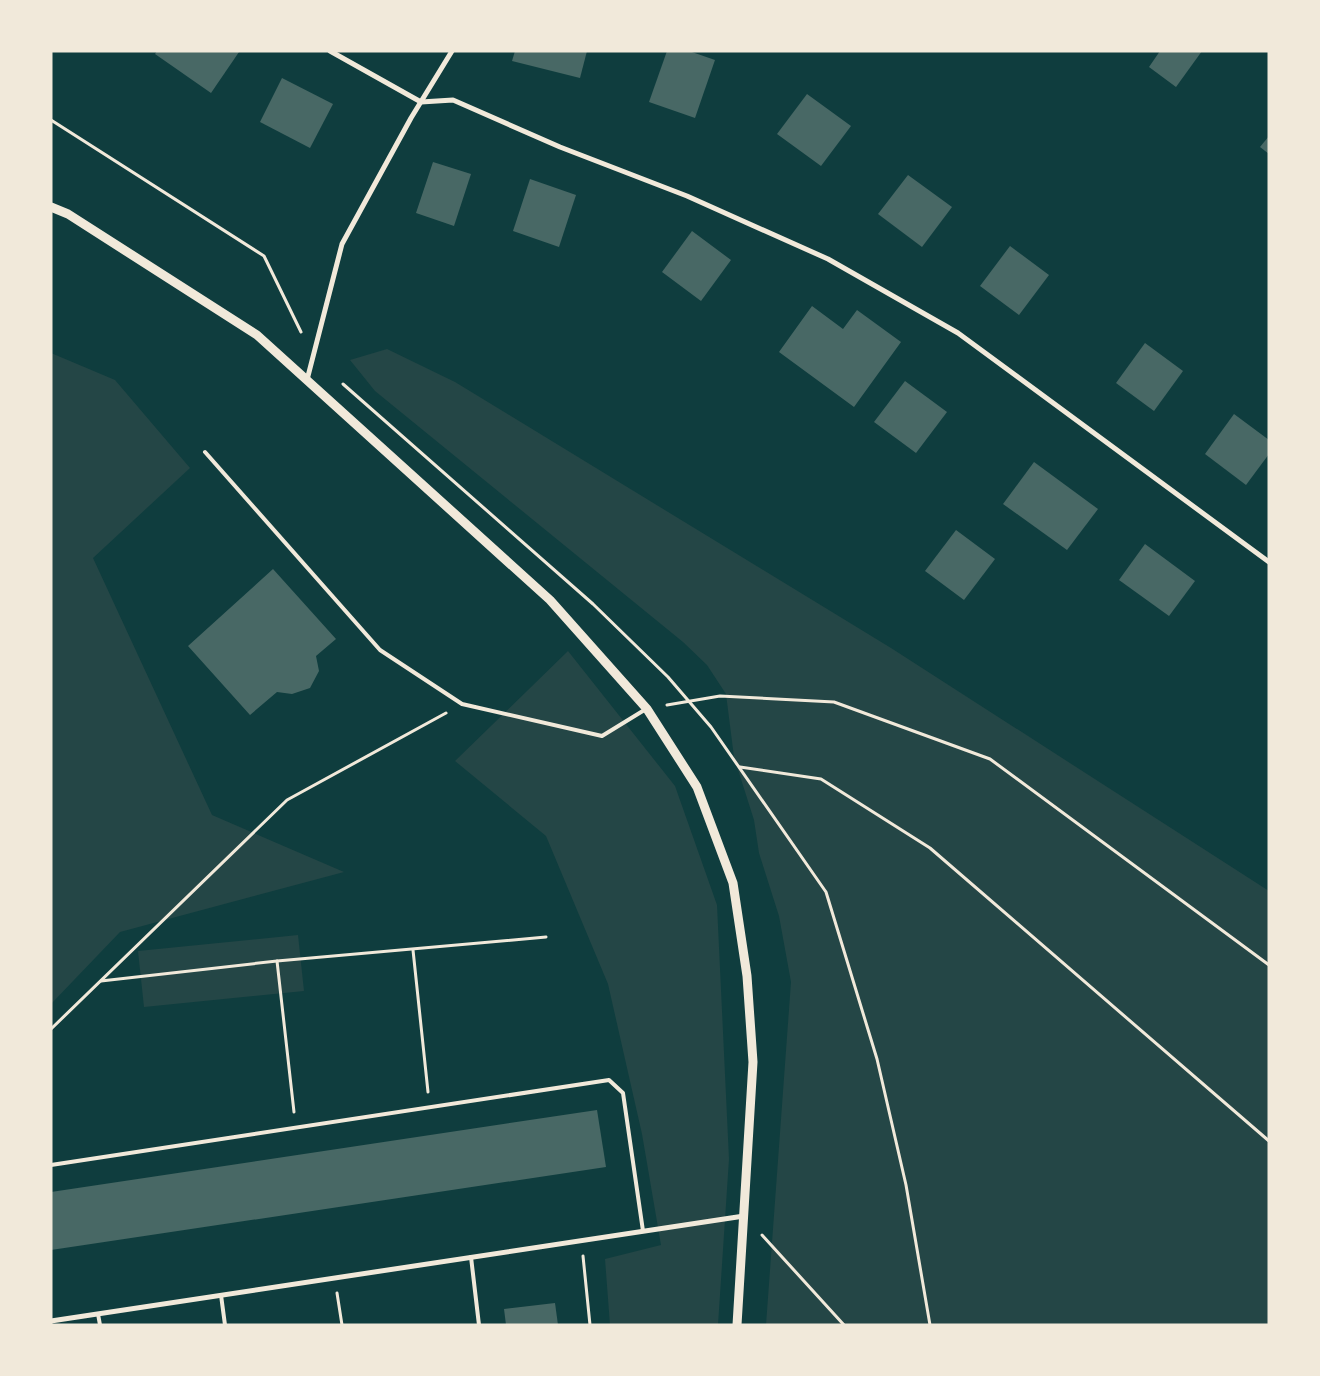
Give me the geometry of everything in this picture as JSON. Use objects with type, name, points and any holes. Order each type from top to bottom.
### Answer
[{"type":"street","points":[[330,51],[421,102],[453,100],[560,147],[687,196],[828,259],[958,333],[1269,562]]},
{"type":"street","points":[[307,380],[342,244],[421,102],[452,51]]},
{"type":"street","points":[[51,207],[68,214],[257,335],[550,600],[646,709],[697,787],[733,883],[747,976],[753,1062],[737,1325]]},
{"type":"street","points":[[51,1321],[744,1216]]},
{"type":"lane","points":[[205,452],[380,650],[462,704],[602,736],[646,709]]},
{"type":"lane","points":[[51,1165],[609,1080],[623,1093],[644,1231]]},
{"type":"lane","points":[[471,1257],[479,1325]]},
{"type":"lane","points":[[221,1295],[225,1325]]},
{"type":"lane","points":[[98,1314],[100,1325]]},
{"type":"path","points":[[51,120],[264,256],[313,357]]},
{"type":"path","points":[[342,383],[593,604],[689,701],[711,727],[739,766],[826,892],[877,1059],[906,1185],[930,1325]]},
{"type":"path","points":[[646,709],[720,696],[834,702],[990,759],[1269,964]]},
{"type":"path","points":[[51,1029],[288,800],[462,704]]},
{"type":"path","points":[[739,766],[821,779],[930,848],[1269,1141]]},
{"type":"path","points":[[101,981],[277,962],[546,938]]},
{"type":"path","points":[[413,950],[429,1107]]},
{"type":"path","points":[[277,962],[295,1128]]},
{"type":"path","points":[[744,1216],[844,1325]]},
{"type":"path","points":[[582,1240],[590,1325]]},
{"type":"path","points":[[335,1278],[342,1325]]},
{"type":"shaded area","points":[[387,349],[455,382],[891,648],[1269,891],[1269,1325],[766,1325],[791,982],[779,916],[759,853],[754,820],[734,757],[726,694],[707,665],[683,642],[375,391],[350,360]]},
{"type":"shaded area","points":[[51,353],[115,380],[190,468],[93,558],[212,815],[344,872],[120,932],[51,1004]]},
{"type":"shaded area","points":[[568,651],[675,786],[717,905],[729,1159],[718,1325],[610,1325],[605,1259],[661,1245],[642,1134],[608,984],[546,836],[455,761]]},
{"type":"shaded area","points":[[298,935],[304,991],[144,1007],[138,951]]},
{"type":"building","points":[[157,51],[239,52],[211,93],[155,54]]},
{"type":"building","points":[[515,51],[587,51],[580,78],[512,61]]},
{"type":"building","points":[[667,51],[689,51],[715,60],[695,118],[649,102]]},
{"type":"building","points":[[1160,51],[1202,51],[1176,87],[1149,67]]},
{"type":"building","points":[[282,78],[333,104],[310,148],[260,122]]},
{"type":"building","points":[[807,94],[851,126],[821,166],[777,134]]},
{"type":"building","points":[[1269,136],[1269,154],[1260,147]]},
{"type":"building","points":[[433,162],[471,174],[454,226],[416,213]]},
{"type":"building","points":[[908,175],[952,207],[922,247],[878,214]]},
{"type":"building","points":[[530,179],[576,195],[559,247],[513,231]]},
{"type":"building","points":[[692,231],[731,260],[701,301],[662,272]]},
{"type":"building","points":[[1010,246],[1049,275],[1019,315],[980,286]]},
{"type":"building","points":[[812,306],[843,329],[857,310],[901,342],[854,407],[779,352]]},
{"type":"building","points":[[1145,343],[1183,371],[1154,411],[1116,383]]},
{"type":"building","points":[[905,381],[947,412],[916,453],[874,422]]},
{"type":"building","points":[[1234,414],[1269,440],[1269,454],[1246,485],[1205,454]]},
{"type":"building","points":[[1034,462],[1098,509],[1067,550],[1003,504]]},
{"type":"building","points":[[956,530],[995,559],[964,600],[925,571]]},
{"type":"building","points":[[1145,544],[1195,581],[1169,616],[1119,580]]},
{"type":"building","points":[[273,569],[336,639],[316,656],[319,671],[310,688],[292,694],[277,692],[250,715],[188,646]]},
{"type":"building","points":[[597,1110],[606,1167],[51,1250],[51,1192]]},
{"type":"building","points":[[555,1303],[558,1325],[506,1325],[504,1309]]}]
